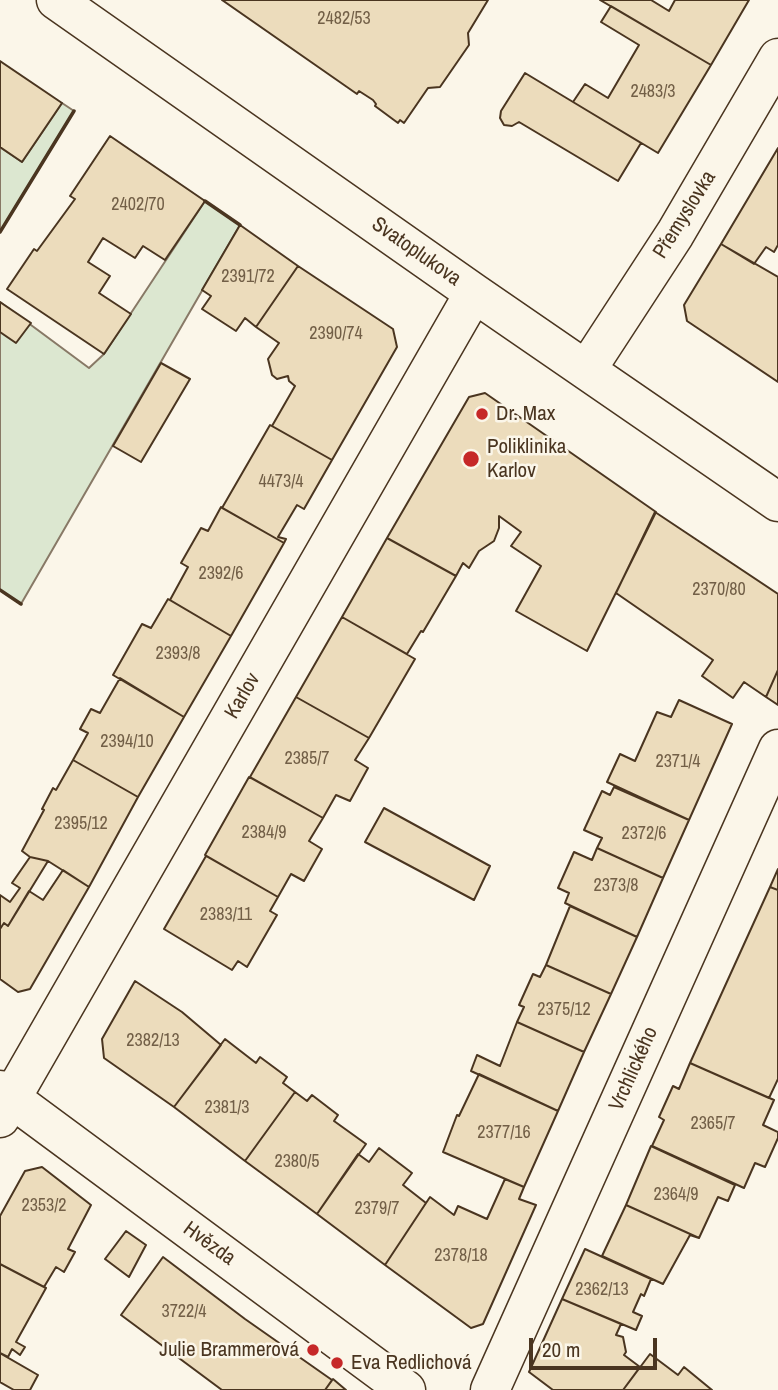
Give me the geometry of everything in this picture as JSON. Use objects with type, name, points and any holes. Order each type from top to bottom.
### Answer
[{"type":"street","name":"Svatoplukova","points":[[56,0],[778,502]]},
{"type":"street","name":"Přemyslovka","points":[[587,369],[675,234],[778,58]]},
{"type":"street","name":"Karlov","points":[[3,1103],[474,293]]},
{"type":"street","name":"Vrchlického","points":[[490,1390],[778,749]]},
{"type":"street","name":"Hvězda","points":[[3,1103],[406,1390]]},
{"type":"green space","points":[[62,103],[74,111],[0,232],[0,147],[22,162]]},
{"type":"green space","points":[[205,201],[240,225],[21,604],[0,590],[0,302],[89,368],[104,354]]},
{"type":"building","points":[[222,0],[488,0],[468,33],[469,45],[440,87],[428,88],[404,123],[400,120],[398,123],[375,106],[373,100],[359,91],[357,94]]},
{"type":"building","points":[[600,0],[651,0],[669,11],[675,0],[749,0],[711,65]]},
{"type":"building","points":[[611,6],[711,65],[658,153],[573,102],[585,84],[608,98],[639,45],[601,22]]},
{"type":"building","points":[[0,61],[62,103],[22,162],[0,147]]},
{"type":"building","points":[[525,73],[641,143],[618,181],[519,122],[512,126],[504,125],[500,118],[501,111]]},
{"type":"building","points":[[110,136],[205,201],[165,260],[143,246],[135,258],[103,238],[88,262],[110,276],[99,293],[131,314],[104,354],[7,289],[34,249],[37,251],[75,199],[70,196]]},
{"type":"building","points":[[778,148],[778,245],[774,252],[766,247],[754,264],[721,244]]},
{"type":"building","points":[[240,225],[298,266],[256,327],[245,318],[236,331],[202,309],[211,296],[202,290]]},
{"type":"building","points":[[721,244],[778,277],[778,382],[687,321],[684,305]]},
{"type":"building","points":[[298,266],[393,329],[397,347],[332,460],[272,426],[295,386],[288,376],[277,379],[272,375],[268,359],[279,343],[256,327]]},
{"type":"building","points":[[0,302],[31,323],[16,343],[0,332]]},
{"type":"building","points":[[161,363],[190,379],[141,462],[113,446]]},
{"type":"building","points":[[485,393],[656,512],[587,651],[516,611],[541,566],[511,546],[521,532],[499,516],[499,528],[494,541],[479,551],[469,568],[463,563],[456,576],[387,538],[469,397]]},
{"type":"building","points":[[270,425],[332,460],[304,509],[297,505],[278,537],[286,539],[284,543],[222,508]]},
{"type":"building","points":[[221,507],[284,543],[231,636],[170,600],[188,567],[181,563],[201,528],[208,531]]},
{"type":"building","points":[[655,512],[778,594],[778,670],[766,697],[744,682],[733,698],[702,676],[713,660],[616,593]]},
{"type":"building","points":[[387,538],[456,576],[407,654],[342,617]]},
{"type":"building","points":[[168,599],[231,636],[184,717],[113,675],[142,624],[151,628]]},
{"type":"building","points":[[342,617],[415,659],[369,738],[296,697]]},
{"type":"building","points":[[778,670],[778,705],[766,697]]},
{"type":"building","points":[[120,678],[184,717],[138,797],[73,760],[88,733],[80,729],[91,709],[100,713]]},
{"type":"building","points":[[296,697],[369,738],[355,760],[368,768],[350,801],[336,795],[323,818],[250,777]]},
{"type":"building","points":[[679,700],[732,724],[689,820],[607,782],[620,754],[635,761],[657,712],[671,717]]},
{"type":"building","points":[[73,760],[138,797],[89,887],[48,861],[30,857],[22,851],[53,788],[56,790]]},
{"type":"building","points":[[249,777],[323,818],[309,841],[322,849],[304,881],[291,874],[278,897],[205,855]]},
{"type":"building","points":[[614,787],[689,820],[663,878],[597,848],[602,838],[584,830],[602,791],[610,795]]},
{"type":"building","points":[[384,808],[490,866],[474,900],[365,842]]},
{"type":"building","points":[[597,848],[663,878],[637,937],[565,903],[569,893],[558,888],[574,852],[592,860]]},
{"type":"building","points":[[206,856],[278,897],[270,911],[277,915],[247,967],[238,961],[232,970],[164,929]]},
{"type":"building","points":[[30,857],[48,861],[8,926],[4,923],[0,929],[0,895],[10,902],[20,888],[12,883]]},
{"type":"building","points":[[778,869],[778,890],[770,887]]},
{"type":"building","points":[[63,870],[89,887],[30,989],[18,992],[0,979],[0,929],[4,923],[8,926],[29,891],[43,900]]},
{"type":"building","points":[[770,887],[778,890],[778,1079],[769,1098],[690,1063]]},
{"type":"building","points":[[570,906],[637,937],[611,994],[546,965]]},
{"type":"building","points":[[546,965],[611,994],[584,1052],[517,1022],[524,1007],[519,1005],[533,974],[540,977]]},
{"type":"building","points":[[135,981],[182,1012],[221,1045],[174,1107],[104,1058],[102,1039]]},
{"type":"building","points":[[517,1022],[584,1052],[558,1111],[471,1071],[477,1055],[500,1066]]},
{"type":"building","points":[[225,1039],[256,1063],[260,1057],[287,1077],[283,1083],[295,1092],[245,1161],[174,1107]]},
{"type":"building","points":[[690,1063],[774,1100],[763,1125],[778,1132],[778,1138],[765,1167],[755,1163],[744,1188],[652,1146],[664,1120],[659,1117],[673,1086],[679,1089]]},
{"type":"building","points":[[479,1074],[558,1111],[524,1187],[443,1152],[457,1115],[459,1116]]},
{"type":"building","points":[[295,1092],[307,1101],[312,1095],[338,1115],[334,1121],[366,1144],[317,1214],[245,1161]]},
{"type":"building","points":[[651,1146],[735,1185],[728,1201],[718,1197],[699,1238],[626,1205]]},
{"type":"building","points":[[379,1148],[412,1173],[403,1185],[426,1203],[385,1265],[317,1214],[358,1154],[369,1162]]},
{"type":"building","points":[[42,1167],[91,1205],[68,1249],[75,1252],[64,1272],[56,1267],[44,1287],[0,1264],[0,1216],[25,1171]]},
{"type":"building","points":[[505,1179],[524,1187],[519,1199],[536,1205],[483,1324],[471,1328],[385,1265],[430,1197],[454,1215],[458,1206],[487,1219]]},
{"type":"building","points":[[626,1205],[699,1238],[690,1235],[663,1284],[602,1256]]},
{"type":"building","points":[[126,1231],[146,1245],[129,1277],[105,1259]]},
{"type":"building","points":[[585,1249],[651,1279],[633,1312],[642,1316],[636,1330],[562,1299]]},
{"type":"building","points":[[163,1257],[332,1380],[325,1390],[222,1390],[121,1315]]},
{"type":"building","points":[[0,1264],[46,1288],[16,1342],[25,1347],[20,1355],[12,1349],[8,1357],[0,1353]]},
{"type":"building","points":[[562,1299],[621,1324],[616,1335],[623,1337],[626,1352],[624,1355],[640,1367],[623,1390],[553,1390],[529,1372]]},
{"type":"building","points":[[0,1353],[38,1375],[30,1390],[14,1390],[0,1382]]},
{"type":"building","points":[[650,1354],[678,1375],[684,1367],[712,1390],[623,1390]]},
{"type":"building","points":[[333,1379],[346,1390],[325,1390]]},
{"type":"wall","points":[[0,232],[74,111]]},
{"type":"wall","points":[[205,201],[240,225]]},
{"type":"wall","points":[[0,590],[21,604]]},
{"type":"place","name":"Dr. Max","points":[[482,414]]},
{"type":"place","name":"Poliklinika Karlov","points":[[471,459]]},
{"type":"place","name":"Julie Brammerová","points":[[313,1350]]},
{"type":"place","name":"Eva Redlichová","points":[[337,1363]]}]
